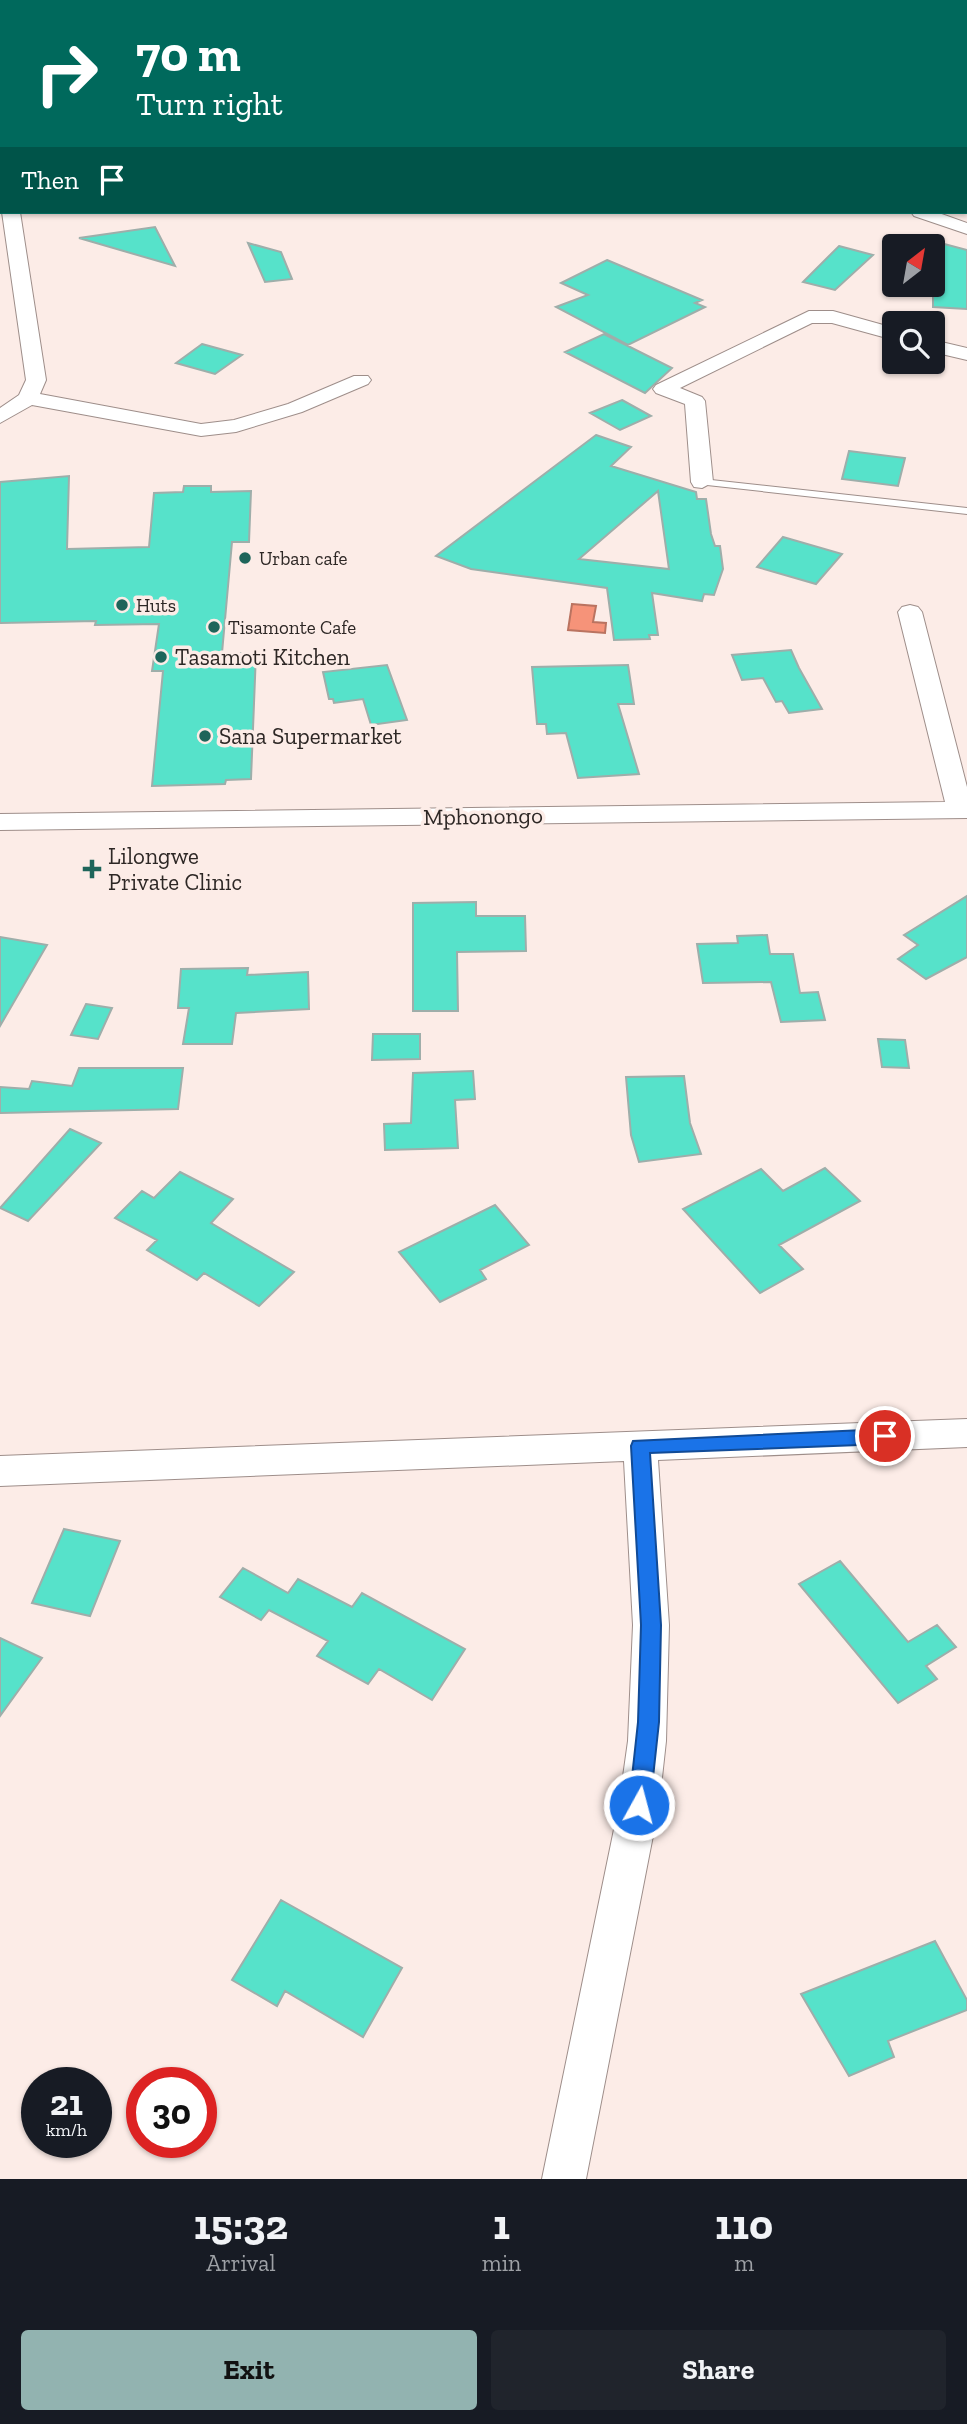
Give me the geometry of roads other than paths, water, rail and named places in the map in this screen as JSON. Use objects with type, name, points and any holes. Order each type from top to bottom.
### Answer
[{"type":"street","points":[[0,417],[28,398],[36,380],[11,214]]},
{"type":"street","points":[[926,214],[967,229]]},
{"type":"street","points":[[702,482],[695,401],[663,389],[809,317],[833,317],[882,331]]},
{"type":"street","points":[[945,349],[967,354]]},
{"type":"street","points":[[28,398],[201,430],[236,426],[295,408],[361,380]]},
{"type":"street","points":[[910,612],[964,810]]},
{"type":"street","name":"Mphonongo","points":[[0,822],[964,810]]},
{"type":"street","points":[[0,1471],[967,1433]]},
{"type":"street","points":[[564,2179],[639,1805],[647,1741],[651,1625],[640,1446]]},
{"type":"lane","points":[[702,482],[967,511]]},
{"type":"place","name":"Urban cafe","points":[[245,558]]},
{"type":"place","name":"Huts","points":[[122,605]]},
{"type":"place","name":"Tisamonte Cafe","points":[[214,627]]},
{"type":"place","name":"Tasamoti Kitchen","points":[[161,657]]},
{"type":"place","name":"Sana Supermarket","points":[[205,736]]},
{"type":"place","name":"Lilongwe Private Clinic","points":[[92,869]]}]
